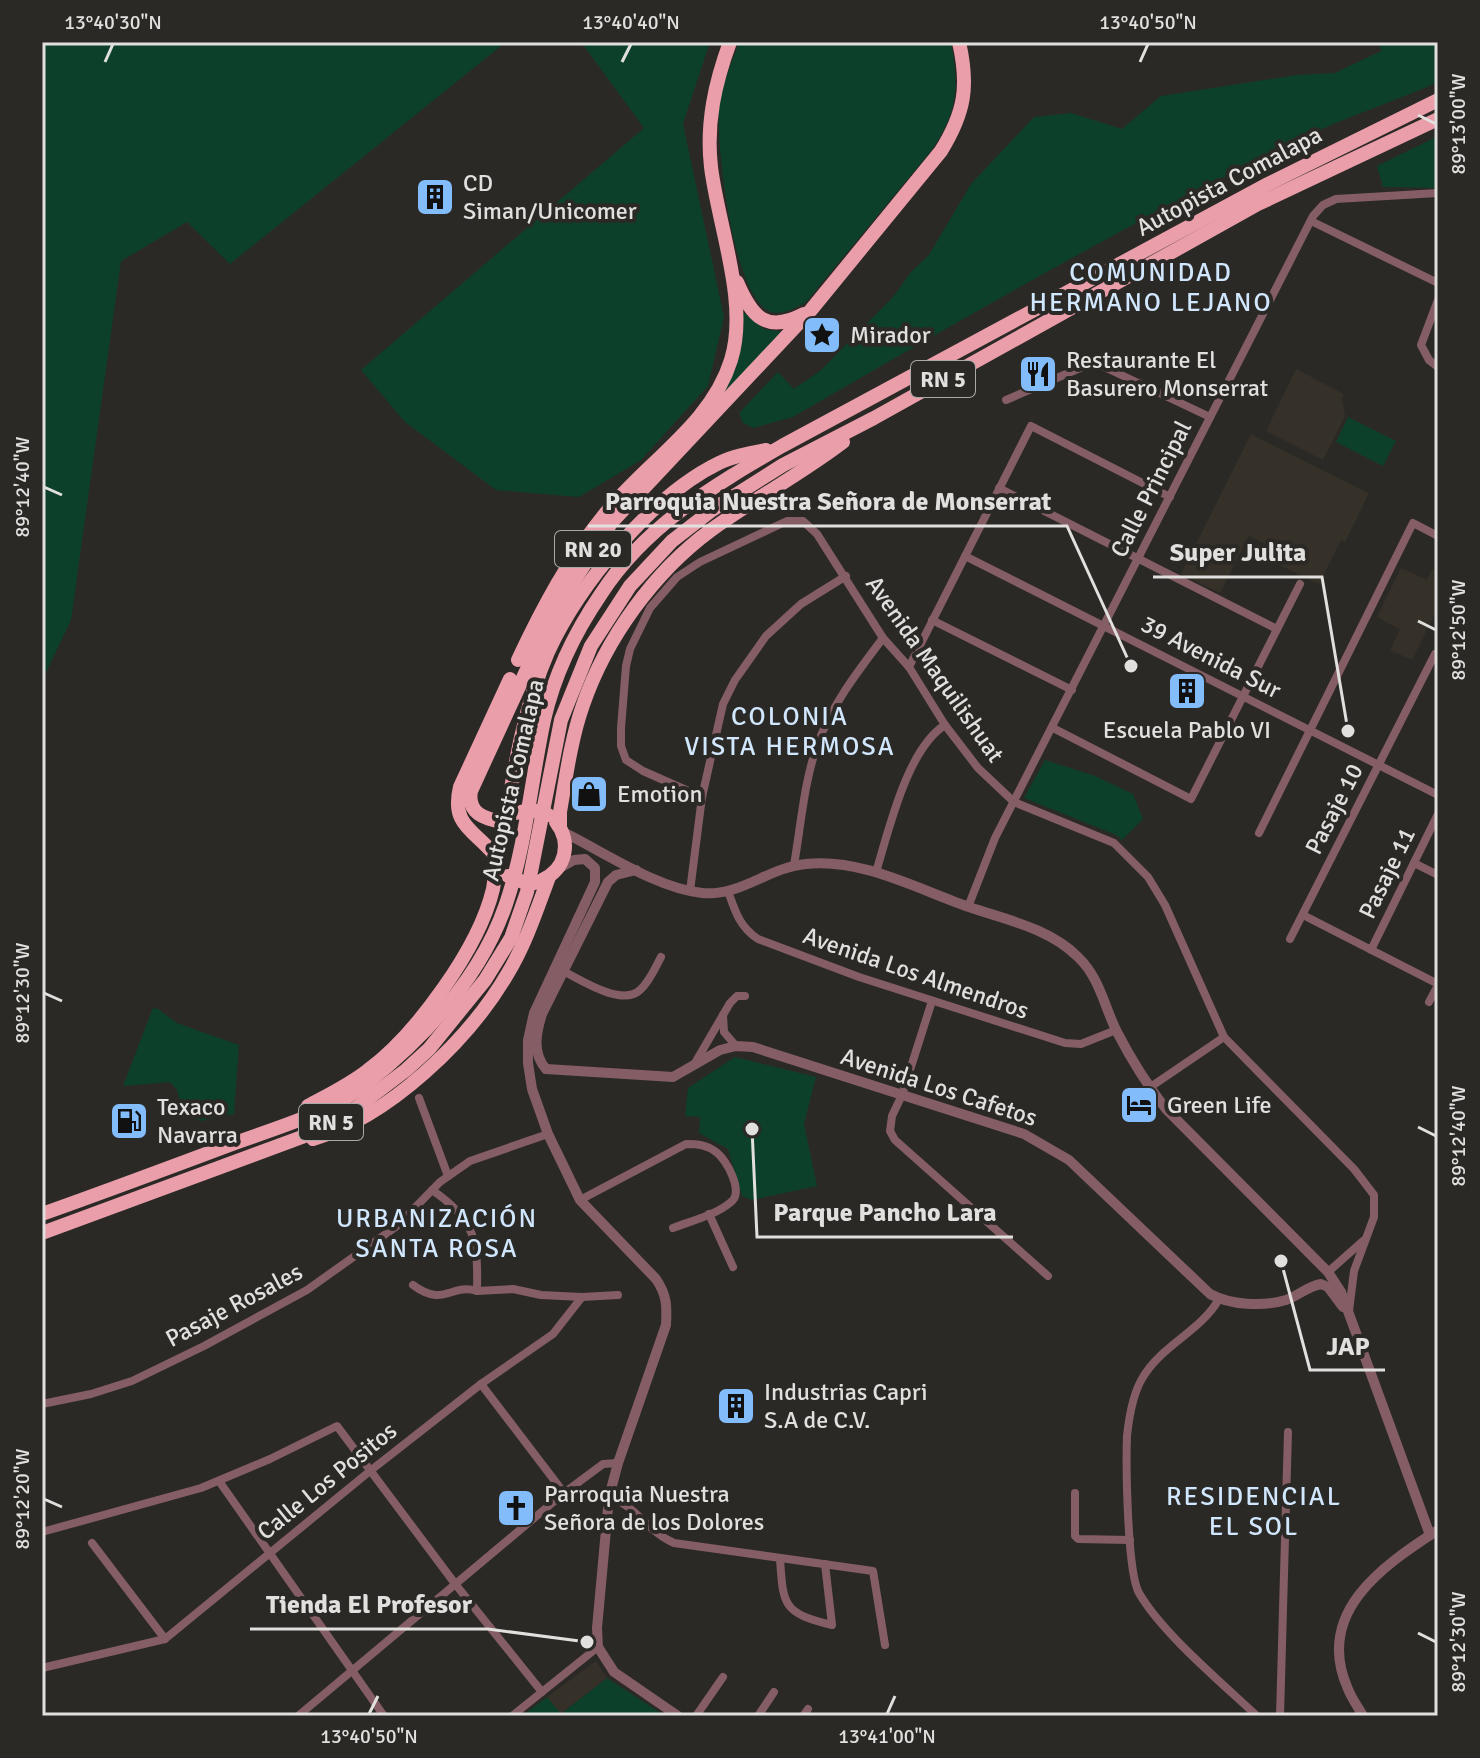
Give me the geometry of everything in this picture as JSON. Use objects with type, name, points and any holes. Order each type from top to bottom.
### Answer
[{"type":"highway","name":"RN 20","points":[[553,873],[534,883],[508,876],[494,855],[465,826],[457,799],[544,605],[605,513],[696,420],[719,390],[735,344],[732,270],[714,189],[710,150],[714,88],[730,42]]},
{"type":"highway","name":"RN 20","points":[[561,830],[548,815],[532,810],[508,818],[486,819],[473,810],[469,800],[535,648],[572,580],[611,523],[811,310],[947,141],[964,101],[965,81],[959,42]]},
{"type":"highway","name":"Autopista Comalapa","points":[[42,1214],[316,1112],[364,1086],[437,1019],[485,950],[506,903],[545,717],[564,661],[587,616],[612,578],[643,542],[717,484],[782,446],[1279,178],[1438,100]]},
{"type":"highway","name":"Autopista Comalapa","points":[[42,1233],[302,1137],[356,1108],[406,1070],[449,1027],[502,955],[516,926],[527,892],[561,720],[591,646],[630,586],[672,541],[712,510],[783,465],[874,418],[1258,204],[1438,119]]},
{"type":"highway","points":[[732,270],[750,309],[762,319],[784,323],[811,310]]},
{"type":"highway","points":[[267,1152],[323,1136],[365,1116],[419,1076],[454,1044],[507,974],[553,873],[565,854],[560,812],[583,704],[619,632],[649,589],[673,562],[709,532],[821,458],[874,418]]},
{"type":"highway","points":[[249,1138],[368,1070],[388,1054],[439,994],[480,927],[493,891],[494,836],[508,818],[520,739],[537,682],[563,624],[597,572],[626,537],[697,476],[730,459],[782,446]]},
{"type":"street","points":[[1438,193],[1336,199],[1319,208],[1311,221],[1438,283]]},
{"type":"street","name":"Calle Principal","points":[[968,907],[989,850],[1311,221]]},
{"type":"street","points":[[1438,300],[1421,345],[1429,360],[1438,367]]},
{"type":"street","points":[[1006,400],[1087,365],[1098,364],[1210,417]]},
{"type":"street","points":[[909,667],[1031,426],[1170,497]]},
{"type":"street","points":[[999,488],[1277,629]]},
{"type":"street","name":"Avenida Maquilishuat","points":[[702,797],[643,771],[626,760],[621,746],[626,660],[650,608],[667,587],[688,569],[787,521],[803,521],[846,576],[883,638],[909,667],[945,725],[978,768],[1014,802],[1114,843],[1133,859],[1165,905],[1224,1037],[1365,1182],[1374,1195],[1374,1217],[1354,1271],[1349,1315]]},
{"type":"street","points":[[1259,833],[1413,523],[1438,536]]},
{"type":"street","name":"39 Avenida Sur","points":[[965,556],[1438,795]]},
{"type":"street","points":[[690,891],[702,797],[723,704],[748,659],[784,618],[846,576]]},
{"type":"street","points":[[1053,728],[1191,799],[1300,584]]},
{"type":"street","points":[[932,620],[1072,690]]},
{"type":"street","points":[[794,865],[809,774],[818,742],[844,689],[883,638]]},
{"type":"street","name":"Pasaje 10","points":[[1290,939],[1435,654]]},
{"type":"street","points":[[876,872],[898,800],[918,757],[929,737],[945,725]]},
{"type":"street","name":"Pasaje 11","points":[[1371,950],[1438,814]]},
{"type":"street","points":[[561,830],[638,870],[690,891],[712,894],[728,891],[794,865],[839,864],[876,872],[1032,928],[1066,946],[1093,974],[1116,1030],[1149,1088],[1166,1109],[1328,1272],[1341,1292],[1434,1532],[1373,1577],[1356,1596],[1346,1615],[1340,1634],[1341,1666],[1347,1689],[1363,1716]]},
{"type":"street","points":[[553,873],[574,860],[585,859],[595,868],[595,882],[534,1013],[527,1046],[532,1089],[548,1134],[580,1200],[656,1279],[665,1292],[667,1305],[666,1325],[609,1497],[597,1608],[598,1647],[614,1672],[678,1716]]},
{"type":"street","points":[[1414,863],[1438,875]]},
{"type":"street","points":[[532,1089],[543,1066],[537,1047],[539,1023],[563,971],[608,882],[616,875],[638,870]]},
{"type":"street","name":"Avenida Los Almendros","points":[[728,891],[736,917],[758,939],[932,1001],[1072,1044],[1081,1044],[1116,1030]]},
{"type":"street","points":[[1303,915],[1438,984],[1429,1002]]},
{"type":"street","points":[[563,971],[609,994],[633,995],[652,974],[661,957]]},
{"type":"street","points":[[694,1065],[734,998],[745,996]]},
{"type":"street","points":[[932,1001],[890,1131],[895,1140],[1048,1276]]},
{"type":"street","points":[[527,1046],[543,1066],[673,1077],[707,1056],[736,1046],[724,1032],[723,1014]]},
{"type":"street","points":[[1149,1088],[1224,1037]]},
{"type":"street","name":"Avenida Los Cafetos","points":[[736,1046],[753,1047],[1024,1134],[1060,1153],[1210,1294],[1219,1299]]},
{"type":"street","points":[[419,1098],[448,1176]]},
{"type":"street","name":"Pasaje Rosales","points":[[42,1404],[91,1394],[132,1381],[204,1346],[307,1290],[397,1226],[432,1190],[470,1161],[548,1134]]},
{"type":"street","points":[[580,1200],[686,1144],[701,1144],[724,1160],[736,1189],[732,1202],[673,1228]]},
{"type":"street","points":[[432,1190],[453,1204],[467,1220],[477,1263],[477,1291]]},
{"type":"street","points":[[709,1214],[733,1267]]},
{"type":"street","points":[[1328,1272],[1366,1238]]},
{"type":"street","points":[[1300,1244],[1318,1270],[1315,1284]]},
{"type":"street","points":[[1257,1716],[1164,1625],[1137,1591],[1130,1540],[1127,1434],[1137,1389],[1157,1360],[1208,1315],[1219,1299],[1240,1303],[1280,1301],[1315,1284],[1328,1287],[1349,1315]]},
{"type":"street","points":[[413,1285],[434,1296],[449,1295],[467,1288],[477,1291],[513,1289],[541,1295],[582,1297],[618,1295]]},
{"type":"street","name":"Calle Los Positos","points":[[42,1668],[165,1639],[370,1471],[481,1384],[553,1334],[582,1297]]},
{"type":"street","points":[[481,1384],[564,1493]]},
{"type":"street","points":[[42,1532],[201,1488],[334,1427],[340,1428],[456,1585],[542,1692]]},
{"type":"street","points":[[1280,1716],[1288,1432]]},
{"type":"street","points":[[298,1716],[564,1493],[603,1464],[618,1463]]},
{"type":"street","points":[[219,1481],[384,1716]]},
{"type":"street","points":[[1075,1493],[1075,1536],[1078,1539],[1130,1540]]},
{"type":"street","points":[[609,1497],[620,1502],[662,1538],[674,1543],[873,1571],[885,1645]]},
{"type":"street","points":[[92,1543],[165,1639]]},
{"type":"street","points":[[780,1558],[787,1607],[802,1618],[832,1625],[825,1564]]},
{"type":"street","points":[[512,1716],[598,1647]]},
{"type":"street","points":[[696,1716],[723,1677]]},
{"type":"street","points":[[758,1716],[774,1692]]},
{"type":"shaded area","points":[[1296,369],[1344,394],[1345,416],[1323,460],[1266,431]]},
{"type":"shaded area","points":[[1251,434],[1369,493],[1345,542],[1341,540],[1319,584],[1281,566],[1286,555],[1249,536],[1220,593],[1181,574]]},
{"type":"shaded area","points":[[1401,568],[1427,580],[1432,569],[1438,572],[1438,607],[1412,660],[1390,650],[1400,629],[1377,617]]},
{"type":"shaded area","points":[[596,1661],[607,1678],[560,1714],[547,1697]]},
{"type":"green space","points":[[42,42],[506,42],[230,264],[187,222],[121,261],[71,620],[42,681]]},
{"type":"green space","points":[[581,42],[710,42],[683,124],[724,317],[708,386],[641,460],[579,497],[496,490],[405,422],[361,370],[644,128]]},
{"type":"green space","points":[[739,42],[951,42],[954,58],[955,87],[951,112],[930,152],[806,302],[780,313],[771,312],[758,301],[746,280],[737,252],[724,185],[719,107],[724,82]]},
{"type":"green space","points":[[1379,42],[1438,42],[1438,82],[1309,135],[1178,201],[1048,271],[793,417],[753,428],[743,423],[739,413],[778,372],[794,389],[820,371],[893,297],[911,272],[929,255],[971,184],[1034,117],[1071,113],[1122,129],[1161,96],[1297,75],[1335,73],[1381,51]]},
{"type":"green space","points":[[1438,136],[1438,188],[1383,187],[1377,166]]},
{"type":"green space","points":[[743,312],[764,329],[783,332],[722,395]]},
{"type":"green space","points":[[1348,417],[1396,441],[1383,466],[1336,442]]},
{"type":"green space","points":[[1045,760],[1095,776],[1133,794],[1143,819],[1122,840],[1024,798]]},
{"type":"green space","points":[[153,1008],[177,1023],[239,1045],[234,1114],[201,1121],[183,1113],[177,1090],[170,1082],[123,1086]]},
{"type":"green space","points":[[735,1057],[816,1077],[804,1124],[817,1186],[752,1200],[742,1196],[728,1149],[699,1133],[700,1117],[685,1116],[688,1088]]},
{"type":"green space","points":[[607,1678],[665,1716],[522,1716],[547,1697],[561,1714]]},
{"type":"place","name":"CD Siman/Unicomer","points":[[435,197]]},
{"type":"place","name":"Mirador","points":[[822,335]]},
{"type":"place","name":"Restaurante El Basurero Monserrat","points":[[1038,374]]},
{"type":"place","name":"Parroquia Nuestra Señora de Monserrat","points":[[1131,666]]},
{"type":"place","name":"Escuela Pablo VI","points":[[1187,691]]},
{"type":"place","name":"Super Julita","points":[[1348,731]]},
{"type":"place","name":"Emotion","points":[[589,794]]},
{"type":"place","name":"Green Life","points":[[1139,1105]]},
{"type":"place","name":"Texaco Navarra","points":[[129,1121]]},
{"type":"place","name":"Parque Pancho Lara","points":[[752,1129]]},
{"type":"place","name":"JAP","points":[[1281,1261]]},
{"type":"place","name":"Industrias Capri S.A de C.V.","points":[[736,1406]]},
{"type":"place","name":"Parroquia Nuestra Señora de los Dolores","points":[[516,1508]]},
{"type":"place","name":"Tienda El Profesor","points":[[587,1642]]},
{"type":"district","name":"COMUNIDAD HERMANO LEJANO","points":[[1151,287]]},
{"type":"district","name":"COLONIA VISTA HERMOSA","points":[[790,731]]},
{"type":"district","name":"URBANIZACIÓN SANTA ROSA","points":[[437,1233]]},
{"type":"district","name":"RESIDENCIAL EL SOL","points":[[1254,1511]]}]
